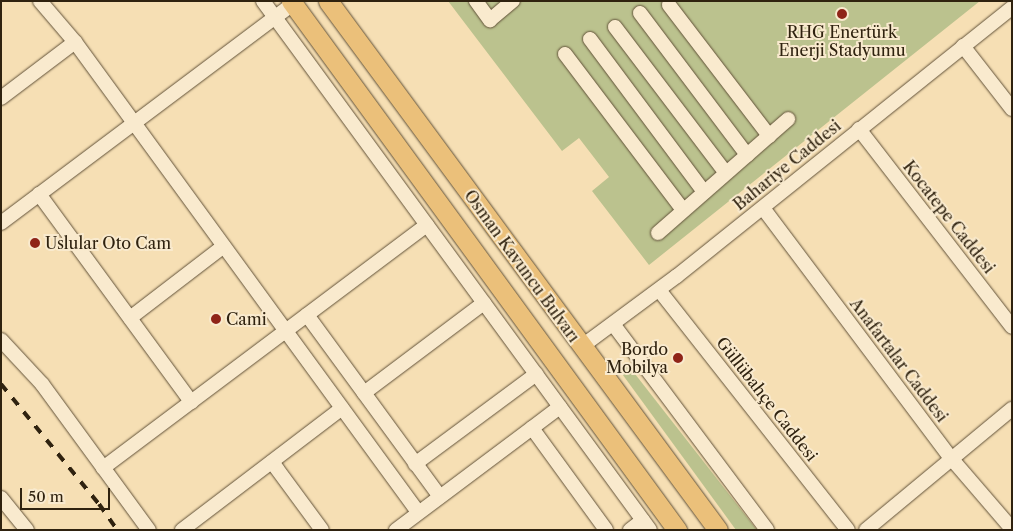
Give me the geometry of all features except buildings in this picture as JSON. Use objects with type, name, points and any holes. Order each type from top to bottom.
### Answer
[{"type":"highway","name":"Osman Kavuncu Bulvarı","points":[[328,1],[718,530]]},
{"type":"highway","name":"Osman Kavuncu Bulvarı","points":[[292,3],[677,530]]},
{"type":"street","points":[[40,1],[75,42],[418,512]]},
{"type":"street","points":[[264,1],[646,525],[630,530]]},
{"type":"street","points":[[476,1],[490,20],[514,1]]},
{"type":"street","points":[[1,223],[292,3]]},
{"type":"street","points":[[669,5],[769,136]]},
{"type":"street","name":"Bahariye Caddesi","points":[[582,347],[659,290],[1012,8]]},
{"type":"street","points":[[640,14],[747,155]]},
{"type":"street","points":[[614,27],[726,173]]},
{"type":"street","points":[[590,40],[704,192]]},
{"type":"street","points":[[1,98],[75,42]]},
{"type":"street","points":[[963,46],[1012,109]]},
{"type":"street","points":[[565,54],[683,210]]},
{"type":"street","points":[[658,233],[788,120]]},
{"type":"street","name":"Kocatepe Caddesi","points":[[859,129],[1012,327]]},
{"type":"street","points":[[39,194],[191,402]]},
{"type":"street","name":"Anafartalar Caddesi","points":[[763,208],[951,458],[1012,529]]},
{"type":"street","points":[[103,468],[427,225]]},
{"type":"street","points":[[130,318],[224,246]]},
{"type":"street","name":"Güllübahçe Caddesi","points":[[659,290],[848,530]]},
{"type":"street","points":[[364,393],[484,303]]},
{"type":"street","points":[[307,315],[440,497]]},
{"type":"street","points":[[613,324],[767,530]]},
{"type":"street","points":[[1,340],[42,384],[148,530]]},
{"type":"street","points":[[415,464],[536,374]]},
{"type":"street","points":[[396,530],[560,407]]},
{"type":"street","points":[[182,530],[342,408]]},
{"type":"street","points":[[866,530],[1012,409]]},
{"type":"street","points":[[532,428],[606,530]]},
{"type":"street","points":[[272,462],[322,530]]},
{"type":"street","points":[[1,498],[27,530]]},
{"type":"green space","points":[[448,1],[980,1],[649,265],[592,191],[609,177],[579,138],[562,151]]},
{"type":"green space","points":[[622,365],[628,365],[757,530],[736,530],[620,371]]},
{"type":"railway","points":[[1,384],[99,504],[117,530]]},
{"type":"place","name":"RHG Enertürk Enerji Stadyumu","points":[[842,14]]},
{"type":"place","name":"Uslular Oto Cam","points":[[35,243]]},
{"type":"place","name":"Cami","points":[[216,319]]},
{"type":"place","name":"Bordo Mobilya","points":[[678,358]]}]
